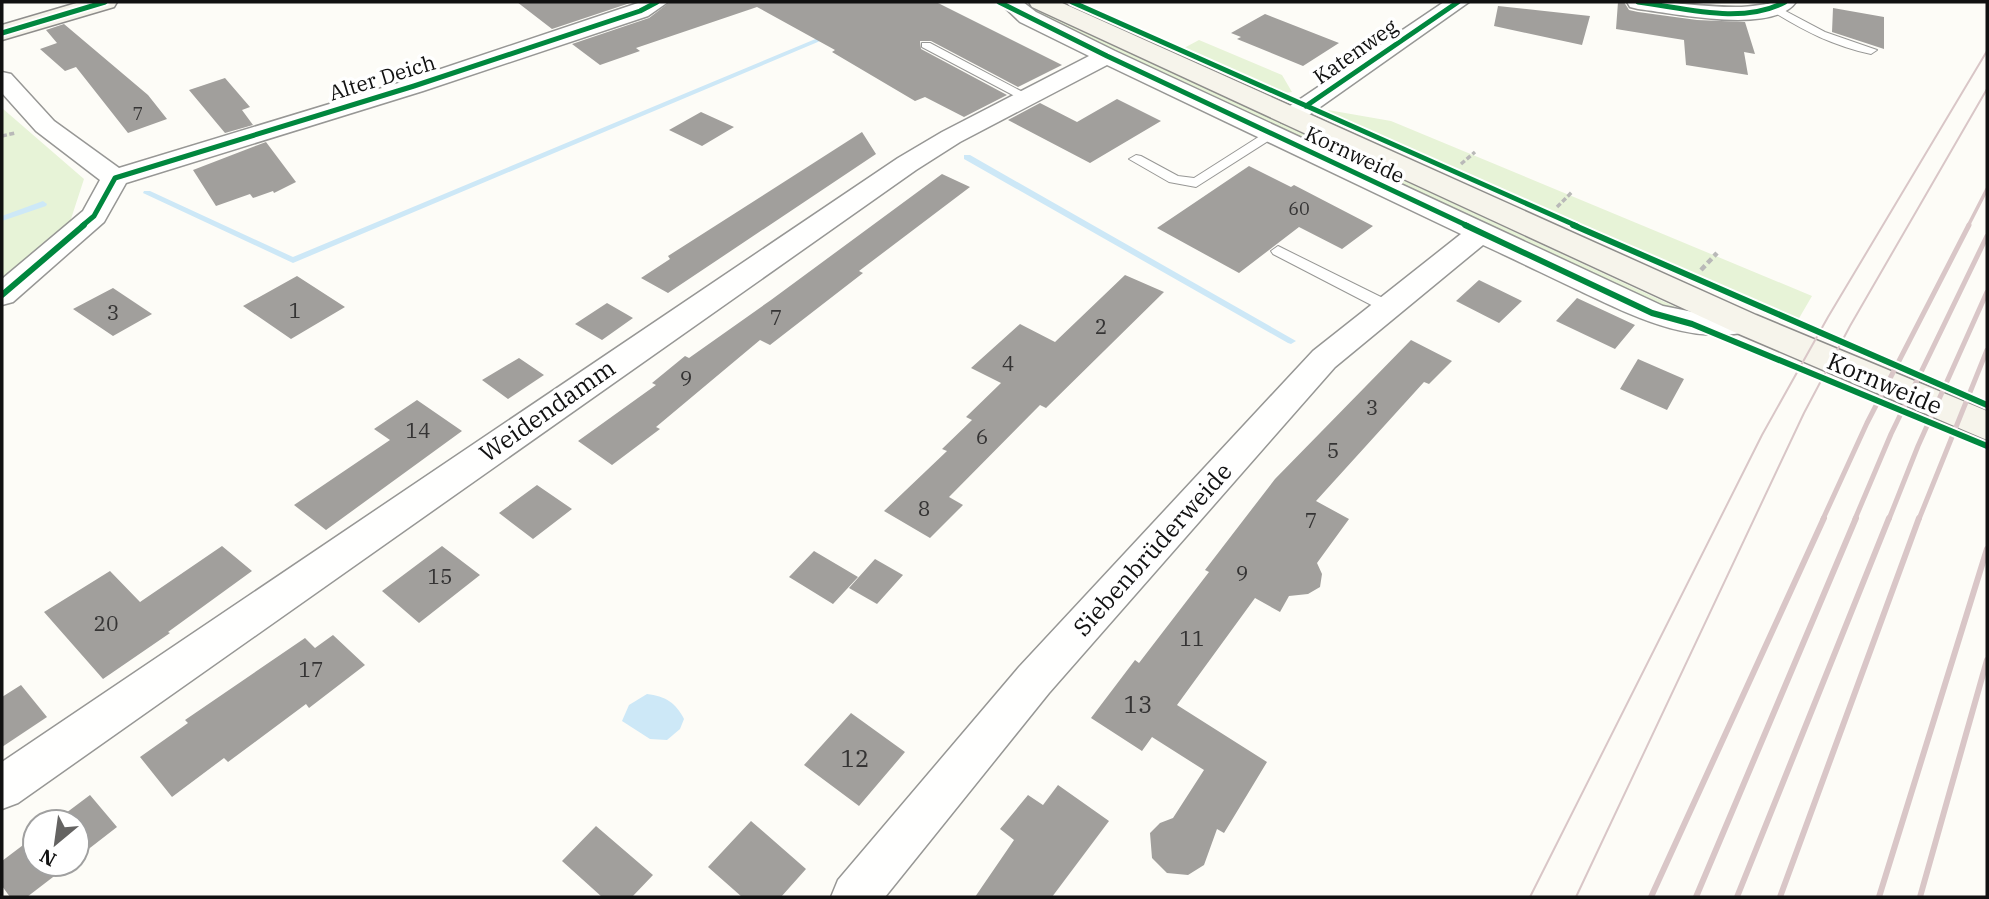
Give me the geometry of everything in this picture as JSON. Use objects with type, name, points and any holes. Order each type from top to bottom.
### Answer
[{"type":"main road","points":[[2,16],[47,2]]},
{"type":"main road","points":[[2,33],[105,2]]},
{"type":"main road","name":"Kornweide","points":[[1041,2],[1281,125],[1987,426]]},
{"type":"street","name":"Alter Deich","points":[[115,178],[414,86],[640,11],[657,2]]},
{"type":"street","name":"Kornweide","points":[[1010,2],[1028,17],[1107,56],[1281,125],[1481,232],[1662,316],[1713,327],[1744,323]]},
{"type":"street","name":"Katenweg","points":[[1281,125],[1458,2]]},
{"type":"street","points":[[1638,2],[1720,12],[1751,12],[1781,5]]},
{"type":"street","name":"Weidendamm","points":[[2,788],[907,164],[951,137],[1107,56]]},
{"type":"street","points":[[2,79],[45,126],[115,178],[94,216],[2,295]]},
{"type":"street","name":"Siebenbrüderweide","points":[[855,897],[1034,680],[1324,359],[1481,232]]},
{"type":"lane","points":[[1781,5],[1825,39],[1871,50]]},
{"type":"lane","points":[[926,45],[1028,98]]},
{"type":"lane","points":[[1136,159],[1174,179],[1196,183],[1281,125]]},
{"type":"lane","points":[[1278,251],[1388,307]]},
{"type":"path","points":[[1551,212],[1572,192]]},
{"type":"path","points":[[1697,275],[1717,253]]},
{"type":"green space","points":[[1025,4],[1697,317],[1683,318],[1032,15]]},
{"type":"green space","points":[[1199,40],[1282,75],[1292,92],[1285,93],[1184,48]]},
{"type":"green space","points":[[2,108],[84,179],[70,222],[2,281]]},
{"type":"green space","points":[[1328,110],[1391,121],[1812,296],[1798,320],[1330,114]]},
{"type":"water","points":[[647,694],[669,701],[684,719],[680,729],[667,740],[650,739],[622,721],[629,705]]},
{"type":"building","points":[[517,2],[633,2],[552,29]]},
{"type":"building","points":[[670,2],[936,2],[1062,65],[1018,87],[931,41],[920,41],[921,49],[1007,95],[964,117],[925,97],[915,101],[832,52],[835,50],[757,7],[636,48],[640,51],[600,65],[572,44],[649,18]]},
{"type":"building","points":[[1618,2],[1624,2],[1629,10],[1638,12],[1697,20],[1745,22],[1755,54],[1744,52],[1748,75],[1686,65],[1684,40],[1616,29]]},
{"type":"building","points":[[1498,6],[1590,16],[1582,45],[1494,26]]},
{"type":"building","points":[[1833,8],[1884,17],[1884,49],[1832,32]]},
{"type":"building","points":[[1265,14],[1339,43],[1303,66],[1237,39],[1241,37],[1231,33]]},
{"type":"building","points":[[64,24],[148,95],[167,119],[128,133],[76,67],[65,71],[40,49],[57,43],[46,30]]},
{"type":"building","points":[[225,78],[250,107],[242,110],[253,125],[225,133],[189,90]]},
{"type":"building","points":[[1117,99],[1161,121],[1090,163],[1008,120],[1040,103],[1077,122]]},
{"type":"building","points":[[701,112],[734,127],[702,146],[669,130]]},
{"type":"building","points":[[862,132],[876,154],[668,293],[641,278],[670,259],[668,256]]},
{"type":"building","points":[[266,142],[296,182],[274,193],[273,191],[253,198],[250,194],[216,206],[193,170]]},
{"type":"building","points":[[1249,166],[1291,187],[1294,185],[1373,226],[1342,249],[1299,227],[1239,273],[1157,228]]},
{"type":"building","points":[[942,174],[970,187],[859,271],[863,273],[770,345],[760,340],[656,427],[660,429],[612,465],[578,441],[656,385],[652,383],[685,356],[689,358],[771,300]]},
{"type":"building","points":[[1125,275],[1164,292],[1046,408],[1040,405],[949,497],[963,505],[930,538],[884,511],[947,451],[942,449],[972,420],[966,417],[1001,383],[971,368],[1020,324],[1055,342]]},
{"type":"building","points":[[297,276],[345,307],[291,339],[243,306]]},
{"type":"building","points":[[1479,280],[1522,301],[1499,323],[1456,301]]},
{"type":"building","points":[[113,288],[152,314],[113,336],[73,309]]},
{"type":"building","points":[[1577,298],[1635,325],[1615,349],[1556,321]]},
{"type":"building","points":[[607,303],[633,318],[602,340],[575,324]]},
{"type":"building","points":[[1411,340],[1452,361],[1429,384],[1424,382],[1316,501],[1349,519],[1317,563],[1322,574],[1320,587],[1308,594],[1289,596],[1280,612],[1255,598],[1177,705],[1267,762],[1224,833],[1217,829],[1204,865],[1188,875],[1167,873],[1152,858],[1150,833],[1160,823],[1173,818],[1204,770],[1152,737],[1142,751],[1091,718],[1135,660],[1139,663],[1209,572],[1205,570],[1275,479]]},
{"type":"building","points":[[519,358],[544,375],[508,399],[482,380]]},
{"type":"building","points":[[1638,359],[1684,379],[1667,410],[1620,389]]},
{"type":"building","points":[[417,400],[462,431],[326,530],[294,505],[390,440],[374,429]]},
{"type":"building","points":[[537,485],[572,509],[533,539],[499,513]]},
{"type":"building","points":[[222,546],[252,571],[103,679],[44,612],[110,571],[140,602]]},
{"type":"building","points":[[442,546],[480,575],[419,623],[382,591]]},
{"type":"building","points":[[814,551],[858,577],[833,604],[789,577]]},
{"type":"building","points":[[875,559],[903,575],[877,604],[849,588]]},
{"type":"building","points":[[333,635],[365,665],[309,708],[306,704],[228,762],[224,758],[172,797],[140,757],[188,723],[185,720],[305,638],[315,648]]},
{"type":"building","points":[[21,685],[47,717],[2,747],[2,697]]},
{"type":"building","points":[[851,713],[905,752],[859,806],[804,765]]},
{"type":"building","points":[[1058,785],[1109,821],[1052,897],[975,897],[1014,840],[1000,829],[1028,795],[1043,805]]},
{"type":"building","points":[[90,795],[117,827],[91,847],[91,808],[73,808]]},
{"type":"building","points":[[751,821],[806,869],[781,897],[742,897],[708,867]]},
{"type":"building","points":[[596,826],[653,875],[632,897],[602,897],[562,861]]},
{"type":"building","points":[[21,847],[21,878],[52,878],[27,897],[10,897],[2,886],[2,861]]},
{"type":"waterway","points":[[147,193],[293,260],[830,35]]},
{"type":"waterway","points":[[967,157],[1291,341]]},
{"type":"waterway","points":[[2,219],[43,204]]},
{"type":"tram line","points":[[1530,897],[1762,435],[1828,317],[1987,51]]},
{"type":"tram line","points":[[1576,897],[1804,413],[1850,326],[1987,89]]},
{"type":"railway","points":[[1968,226],[1987,189]]},
{"type":"railway","points":[[1823,519],[1867,423],[1969,225]]},
{"type":"railway","points":[[1855,519],[1891,434],[1987,236]]},
{"type":"railway","points":[[1889,519],[1918,446],[1987,292]]},
{"type":"railway","points":[[1919,519],[1987,350]]},
{"type":"railway","points":[[1651,897],[1824,518]]},
{"type":"railway","points":[[1696,897],[1856,518]]},
{"type":"railway","points":[[1737,897],[1889,518]]},
{"type":"railway","points":[[1780,897],[1919,518]]},
{"type":"railway","points":[[1879,897],[1987,549]]},
{"type":"railway","points":[[1920,897],[1987,660]]},
{"type":"cycle path","points":[[2,33],[105,2]]},
{"type":"cycle path","points":[[2,295],[94,216],[115,178],[414,86],[640,11],[657,2]]},
{"type":"cycle path","points":[[999,2],[1107,56],[1652,313],[1692,324],[1987,446]]},
{"type":"cycle path","points":[[1072,2],[1987,405]]},
{"type":"cycle path","points":[[1306,106],[1458,2]]},
{"type":"cycle path","points":[[1638,2],[1735,14],[1772,9],[1785,2]]}]
